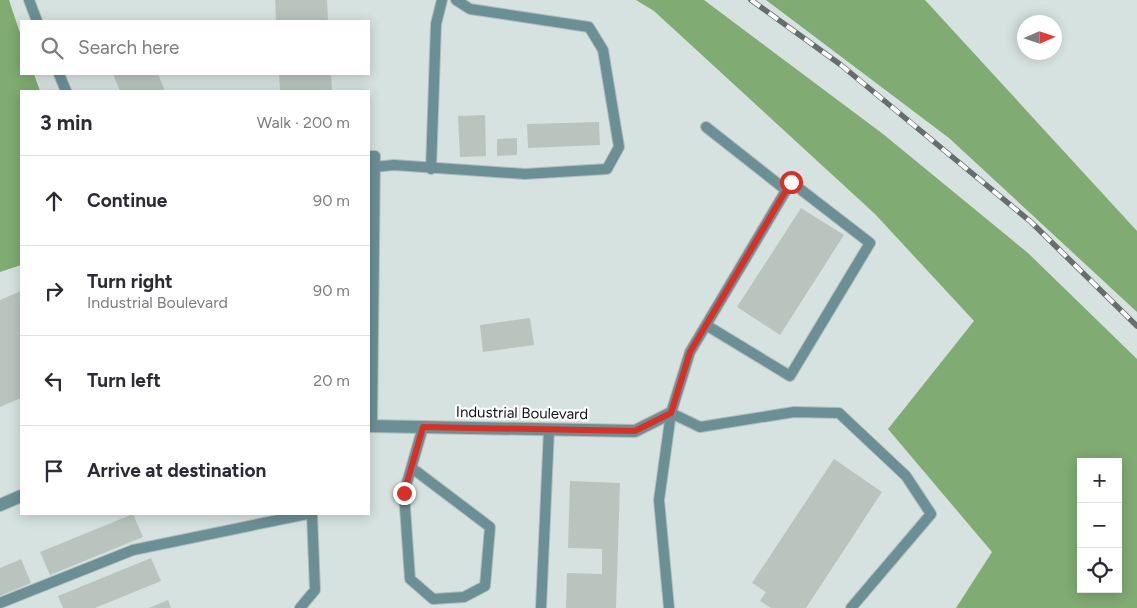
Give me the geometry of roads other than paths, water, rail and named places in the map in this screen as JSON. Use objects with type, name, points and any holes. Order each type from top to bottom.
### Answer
[{"type":"street","name":"Industrial Boulevard","points":[[371,426],[635,431],[671,413]]},
{"type":"street","points":[[0,505],[20,496]]},
{"type":"lane","points":[[29,0],[37,20]]},
{"type":"lane","points":[[431,169],[436,24],[442,0]]},
{"type":"lane","points":[[374,167],[394,166],[525,174],[607,169],[619,147],[603,50],[589,27],[470,9],[456,0]]},
{"type":"lane","points":[[59,75],[66,90]]},
{"type":"lane","points":[[706,127],[786,190]]},
{"type":"lane","points":[[370,156],[375,156],[371,426]]},
{"type":"lane","points":[[669,608],[659,500],[671,413],[690,352],[706,325],[786,190],[791,182],[870,243],[790,376],[706,325]]},
{"type":"lane","points":[[671,413],[700,427],[794,412],[839,413],[906,476],[930,514],[851,608]]},
{"type":"lane","points":[[412,468],[490,527],[485,586],[464,597],[433,599],[410,579],[404,493],[423,427]]},
{"type":"lane","points":[[541,608],[549,430]]},
{"type":"lane","points":[[0,604],[133,550],[301,515]]},
{"type":"lane","points":[[300,608],[315,590],[312,515]]},
{"type":"railway","points":[[751,0],[841,65],[1031,222],[1137,326]]}]
